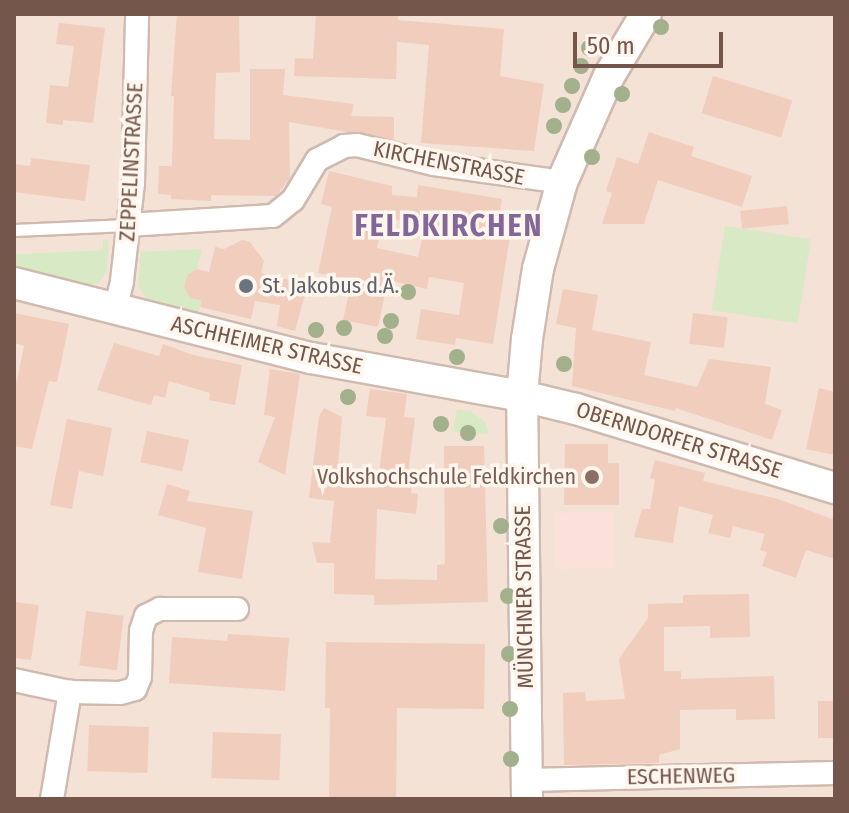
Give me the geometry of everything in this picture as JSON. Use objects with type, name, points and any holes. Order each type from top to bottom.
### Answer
[{"type":"main road","name":"MÜNCHNER STRASSE","points":[[527,790],[522,396],[538,269],[562,182],[609,76],[640,16]]},
{"type":"main road","name":"ASCHHEIMER STRASSE","points":[[14,283],[311,358],[522,396]]},
{"type":"main road","name":"OBERNDORFER STRASSE","points":[[522,396],[835,488]]},
{"type":"street","name":"ZEPPELINSTRASSE","points":[[115,310],[122,281],[128,225],[137,14]]},
{"type":"street","name":"KIRCHENSTRASSE","points":[[128,225],[273,216],[293,200],[317,160],[344,146],[357,145],[434,164],[562,182]]},
{"type":"street","points":[[14,680],[70,692],[120,693],[135,689],[140,677],[141,631],[146,616],[160,609],[237,609]]},
{"type":"street","points":[[52,799],[70,692]]},
{"type":"street","name":"ESCHENWEG","points":[[527,790],[835,773]]},
{"type":"lane","points":[[14,230],[128,225]]},
{"type":"shaded area","points":[[14,14],[835,14],[835,799],[14,799],[14,266],[86,285],[103,250],[14,254]],"holes":[[[141,252],[187,275],[184,287],[190,298]]]},
{"type":"shaded area","points":[[614,512],[615,568],[555,569],[554,513]]},
{"type":"green space","points":[[725,226],[811,240],[798,324],[712,310]]},
{"type":"green space","points":[[103,240],[109,241],[106,273],[98,283],[86,285],[14,266],[14,254],[103,250]]},
{"type":"green space","points":[[202,249],[197,269],[187,275],[184,287],[190,298],[202,301],[198,313],[147,300],[138,285],[141,252]]},
{"type":"green space","points":[[457,410],[470,411],[485,422],[489,434],[453,432]]},
{"type":"building","points":[[177,14],[239,14],[240,72],[216,73],[214,139],[250,140],[250,69],[285,69],[283,95],[354,104],[351,116],[394,117],[394,140],[289,122],[290,178],[276,196],[211,195],[211,201],[171,199],[171,195],[158,194],[159,166],[172,166],[174,96],[171,96]]},
{"type":"building","points":[[316,14],[398,14],[398,20],[504,29],[500,76],[544,84],[534,151],[421,143],[429,45],[397,42],[396,79],[294,76],[295,58],[313,59]]},
{"type":"building","points":[[59,23],[105,28],[93,123],[63,120],[63,125],[46,123],[50,85],[68,87],[74,46],[56,44]]},
{"type":"building","points":[[713,76],[792,100],[781,138],[702,113]]},
{"type":"building","points":[[649,132],[694,147],[691,156],[752,176],[742,207],[658,180],[644,224],[602,224],[612,193],[606,191],[617,157],[638,164]]},
{"type":"building","points":[[31,158],[90,165],[85,201],[14,192],[14,164],[30,166]]},
{"type":"building","points":[[329,171],[392,186],[392,195],[417,197],[418,185],[502,199],[496,234],[510,236],[493,344],[456,338],[455,345],[416,339],[421,309],[459,315],[464,283],[429,277],[427,289],[388,280],[378,327],[343,320],[352,280],[318,273],[332,207],[321,204]],"holes":[[[383,217],[425,225],[418,257],[377,248]]]},
{"type":"building","points":[[787,206],[789,224],[742,229],[740,211]]},
{"type":"building","name":"St. Jakobus d.Ä.","points":[[242,240],[250,242],[264,261],[261,273],[308,284],[295,331],[277,326],[280,305],[255,301],[251,319],[200,307],[202,301],[190,298],[184,287],[187,275],[197,269],[209,272],[215,247],[224,249]]},
{"type":"building","points":[[563,289],[598,295],[592,330],[651,342],[644,375],[697,387],[709,359],[771,367],[765,404],[782,410],[772,440],[676,408],[675,411],[572,386],[576,328],[556,324]]},
{"type":"building","points":[[14,313],[69,324],[57,382],[49,381],[32,449],[14,446],[14,380],[17,381],[24,346],[14,343]]},
{"type":"building","points":[[693,313],[728,317],[724,348],[689,344]]},
{"type":"building","points":[[114,343],[159,356],[163,344],[193,355],[242,365],[235,405],[209,400],[210,393],[169,381],[165,398],[154,395],[151,405],[97,390]]},
{"type":"building","points":[[270,369],[300,374],[285,475],[258,462],[275,417],[264,415]]},
{"type":"building","points":[[819,388],[835,392],[835,455],[806,449]]},
{"type":"building","points":[[370,389],[407,394],[404,417],[415,418],[408,473],[412,474],[411,493],[418,494],[416,514],[377,509],[375,579],[437,580],[437,565],[445,564],[444,446],[484,446],[488,602],[374,605],[374,595],[334,594],[334,563],[317,563],[312,542],[330,543],[334,501],[309,498],[319,417],[324,408],[342,417],[337,478],[378,481],[386,418],[366,416]]},
{"type":"building","points":[[67,419],[112,428],[103,476],[79,471],[72,509],[50,505]]},
{"type":"building","points":[[147,431],[189,440],[182,471],[140,462]]},
{"type":"building","name":"Volkshochschule Feldkirchen","points":[[565,444],[608,444],[608,463],[619,463],[619,505],[564,505]]},
{"type":"building","points":[[655,460],[705,473],[703,481],[778,499],[835,520],[835,559],[806,550],[796,578],[762,566],[767,552],[760,550],[765,534],[733,526],[730,538],[708,533],[713,515],[679,506],[673,543],[634,537],[642,509],[650,509],[655,480],[650,478]]},
{"type":"building","points":[[167,484],[190,491],[187,501],[253,511],[242,579],[198,572],[206,528],[158,515]]},
{"type":"building","points":[[749,594],[750,637],[710,638],[710,626],[664,627],[664,671],[681,671],[681,679],[774,676],[775,719],[736,720],[736,709],[680,710],[680,749],[659,755],[659,763],[564,765],[563,693],[585,692],[586,701],[625,699],[619,659],[648,618],[648,604],[683,603],[683,595]]},
{"type":"building","points":[[14,602],[39,605],[31,660],[14,658]]},
{"type":"building","points":[[86,611],[124,616],[117,670],[79,666]]},
{"type":"building","points":[[228,634],[289,638],[285,691],[169,683],[172,637],[227,641]]},
{"type":"building","points":[[326,642],[485,644],[484,709],[397,708],[396,799],[329,799],[330,708],[325,708]]},
{"type":"building","points":[[818,701],[835,701],[835,738],[818,738]]},
{"type":"building","points":[[89,725],[149,727],[147,773],[87,771]]},
{"type":"building","points":[[213,732],[281,734],[279,780],[211,778]]},
{"type":"place","name":"St. Jakobus d.Ä.","points":[[246,286]]},
{"type":"place","name":"Volkshochschule Feldkirchen","points":[[592,477]]},
{"type":"district","name":"FELDKIRCHEN","points":[[449,226]]}]
